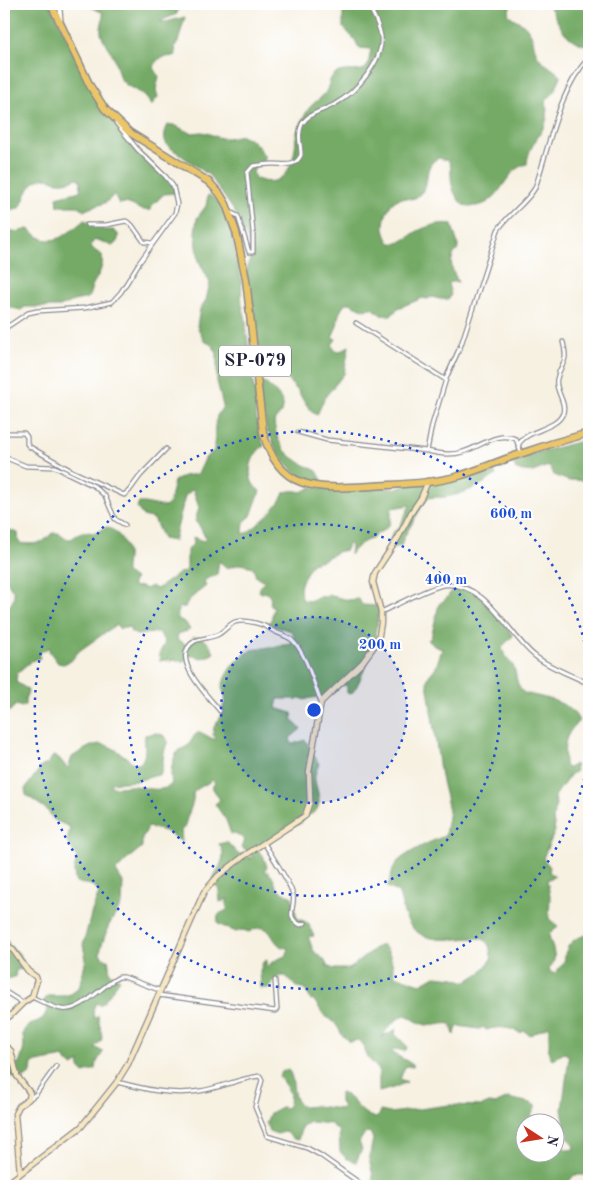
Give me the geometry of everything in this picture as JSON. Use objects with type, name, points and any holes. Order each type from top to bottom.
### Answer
[{"type":"highway","name":"SP-079","points":[[51,4],[96,99],[111,116],[130,132],[209,182],[220,194],[236,232],[246,279],[263,432],[268,450],[279,465],[293,478],[310,486],[320,488],[428,481],[457,476],[521,453],[589,433]]},
{"type":"street","points":[[57,4],[60,9],[62,28]]},
{"type":"street","points":[[229,212],[238,216],[249,252],[253,252],[253,232],[247,173],[253,166],[289,165],[295,163],[301,155],[299,132],[308,117],[335,104],[355,89],[372,68],[381,39],[379,25],[368,4]]},
{"type":"street","points":[[427,451],[432,425],[446,380],[461,345],[498,230],[504,219],[530,196],[535,188],[564,97],[583,64],[589,58]]},
{"type":"street","points":[[4,329],[28,313],[85,308],[112,302],[118,298],[174,213],[177,204],[173,186],[134,145],[111,116]]},
{"type":"street","points":[[87,225],[98,226],[126,221],[132,224],[144,242],[153,243]]},
{"type":"street","points":[[356,323],[446,380]]},
{"type":"street","points":[[519,445],[524,438],[559,420],[563,414],[563,406],[556,384],[556,379],[566,358],[563,342]]},
{"type":"street","points":[[298,432],[327,440],[453,454],[464,452],[500,437],[509,436],[516,439],[521,453]]},
{"type":"street","points":[[4,433],[24,433],[27,437],[27,444],[30,447],[72,471],[124,495],[166,449]]},
{"type":"street","points":[[4,457],[26,466],[55,467],[94,486],[105,496],[115,519],[126,524]]},
{"type":"street","points":[[321,702],[362,663],[375,644],[380,629],[381,612],[373,582],[375,573],[398,538],[411,512],[421,498],[428,481]]},
{"type":"street","points":[[381,612],[443,585],[459,586],[491,606],[534,655],[589,684]]},
{"type":"street","points":[[4,1186],[81,1127],[117,1082],[128,1064],[204,892],[218,876],[300,820],[308,809],[310,801],[309,772],[321,702],[305,660],[292,640],[262,624],[238,621],[217,635],[195,641],[188,649],[186,663],[190,672],[220,711]]},
{"type":"street","points":[[264,843],[294,896],[291,911],[294,920],[301,925],[305,922]]},
{"type":"street","points":[[4,942],[13,950],[28,971],[37,978],[32,997],[4,1019]]},
{"type":"street","points":[[32,997],[60,1009],[68,1010],[78,1007],[119,977],[124,977],[158,993],[275,1011],[277,1009],[275,980]]},
{"type":"street","points":[[4,991],[23,1003]]},
{"type":"street","points":[[4,1044],[11,1051],[17,1076],[30,1093],[29,1099]]},
{"type":"street","points":[[20,1173],[15,1114],[19,1106],[36,1094],[56,1066]]},
{"type":"street","points":[[117,1082],[152,1090],[185,1093],[202,1091],[260,1076],[262,1080],[255,1108],[267,1136],[307,1148],[364,1186]]},
{"type":"street","points":[[10,1182],[18,1186]]},
{"type":"green space","points":[[4,4],[50,4],[102,107],[134,148],[149,160],[176,189],[176,193],[164,194],[150,210],[123,203],[119,204],[114,194],[104,203],[84,211],[78,206],[58,206],[57,197],[80,191],[81,181],[77,178],[66,182],[58,182],[48,178],[41,179],[32,184],[20,208],[14,209],[4,216]]},
{"type":"green space","points":[[86,4],[172,4],[175,8],[178,8],[177,14],[160,21],[166,22],[185,17],[178,42],[175,46],[176,55],[161,58],[156,62],[154,68],[159,76],[156,90],[158,97],[151,106],[142,94],[120,79],[114,58],[101,33],[103,13]]},
{"type":"green space","points":[[351,4],[359,5],[374,12],[371,4],[511,4],[508,14],[525,26],[531,34],[539,57],[561,76],[555,91],[545,102],[547,119],[528,155],[527,164],[518,168],[512,174],[494,197],[486,203],[476,206],[463,205],[453,188],[448,160],[438,158],[430,166],[424,190],[417,197],[412,199],[402,198],[392,203],[384,225],[390,243],[401,242],[429,226],[452,224],[458,248],[452,258],[452,265],[458,282],[448,284],[451,294],[449,299],[423,298],[398,308],[391,316],[381,315],[373,308],[365,310],[350,303],[345,303],[339,314],[337,326],[332,337],[336,339],[332,345],[335,351],[339,352],[349,346],[344,374],[325,397],[317,415],[313,413],[298,391],[283,375],[276,358],[269,352],[260,351],[257,345],[247,273],[251,250],[239,218],[210,176],[168,146],[165,136],[168,125],[171,125],[189,132],[204,132],[220,138],[246,137],[259,147],[265,157],[264,162],[255,167],[253,173],[255,178],[271,182],[283,176],[291,164],[297,132],[305,114],[325,93],[333,75],[342,71],[365,69],[368,65],[371,49],[359,48],[355,40],[343,27],[343,13]]},
{"type":"green space","points":[[548,4],[583,4],[589,11],[589,46],[573,40],[563,31]]},
{"type":"green space","points":[[208,195],[220,204],[236,253],[241,279],[242,305],[246,319],[254,389],[256,390],[263,382],[282,401],[283,408],[274,422],[279,441],[293,458],[317,471],[322,480],[318,483],[301,477],[281,458],[267,433],[265,418],[257,395],[257,421],[264,446],[255,455],[250,468],[250,475],[255,487],[260,491],[251,516],[244,522],[243,534],[267,516],[279,502],[284,492],[302,492],[312,487],[352,490],[384,487],[394,489],[407,484],[457,481],[490,468],[496,475],[466,492],[452,496],[426,499],[403,539],[401,546],[391,548],[392,533],[399,528],[410,505],[392,508],[389,525],[372,539],[359,545],[350,555],[351,545],[348,544],[346,550],[312,563],[301,585],[300,590],[303,600],[309,601],[328,595],[348,600],[359,599],[362,605],[380,606],[378,625],[363,673],[351,694],[347,693],[347,684],[344,686],[342,684],[330,695],[326,696],[305,700],[301,698],[295,701],[293,699],[278,699],[276,708],[292,713],[293,721],[301,729],[290,738],[291,742],[293,744],[305,740],[319,764],[315,778],[319,804],[316,811],[305,817],[301,823],[277,835],[267,846],[260,845],[256,848],[263,855],[267,867],[265,870],[273,877],[277,889],[292,897],[297,918],[308,923],[314,936],[308,937],[312,947],[327,966],[334,969],[349,969],[375,948],[382,945],[390,955],[395,976],[421,984],[435,976],[455,978],[466,982],[480,973],[492,959],[489,945],[485,941],[478,938],[438,939],[419,933],[406,918],[398,892],[387,887],[398,861],[418,848],[445,836],[449,810],[441,777],[427,682],[428,677],[436,667],[442,649],[434,646],[428,640],[431,638],[439,604],[446,599],[458,582],[475,590],[485,598],[486,602],[513,636],[502,647],[514,667],[521,690],[524,693],[563,704],[575,714],[579,721],[567,737],[565,747],[565,765],[568,768],[575,764],[576,771],[571,774],[555,796],[556,805],[553,819],[555,831],[543,858],[550,867],[549,872],[555,876],[547,880],[550,896],[549,919],[558,926],[549,935],[554,952],[554,961],[549,968],[551,973],[557,973],[571,943],[577,938],[589,934],[589,1180],[588,1175],[574,1175],[567,1184],[580,1183],[577,1186],[372,1186],[373,1176],[369,1159],[373,1139],[370,1132],[365,1133],[359,1142],[362,1149],[356,1162],[347,1159],[340,1152],[339,1132],[331,1124],[311,1122],[302,1126],[298,1140],[285,1132],[277,1134],[269,1131],[266,1123],[270,1113],[281,1107],[286,1108],[289,1104],[290,1093],[279,1076],[288,1069],[291,1074],[294,1095],[303,1107],[315,1106],[341,1109],[343,1107],[340,1102],[340,1093],[349,1098],[364,1113],[376,1118],[380,1111],[390,1113],[449,1105],[482,1106],[489,1103],[495,1104],[508,1098],[531,1103],[536,1106],[533,1112],[516,1112],[516,1162],[566,1162],[566,1149],[574,1149],[573,1144],[568,1138],[566,1112],[562,1112],[562,1110],[569,1058],[567,1054],[562,1053],[553,1060],[551,1057],[549,1050],[549,1026],[530,1035],[524,1031],[520,1033],[504,1028],[486,1030],[484,1027],[479,1029],[458,1026],[454,1035],[451,1024],[427,1025],[405,1015],[391,1025],[381,1039],[396,1029],[395,1034],[407,1048],[405,1051],[395,1049],[392,1052],[414,1066],[405,1067],[400,1079],[407,1082],[379,1092],[379,1070],[368,1058],[362,1043],[358,1040],[349,1042],[342,1035],[336,1024],[324,1015],[313,999],[311,1000],[305,989],[295,986],[286,976],[281,976],[275,980],[269,988],[261,988],[260,971],[263,962],[267,960],[267,968],[272,962],[287,955],[288,948],[278,944],[268,930],[263,928],[257,928],[249,932],[243,930],[236,932],[218,924],[219,915],[228,909],[226,904],[228,899],[220,902],[219,889],[212,884],[221,864],[223,854],[219,844],[227,842],[238,854],[248,854],[250,860],[252,854],[241,847],[245,841],[242,838],[231,834],[226,820],[215,804],[220,800],[212,787],[215,783],[212,780],[193,793],[193,802],[185,827],[181,830],[182,842],[165,831],[148,827],[142,839],[142,847],[116,871],[123,882],[122,904],[109,925],[100,953],[103,958],[108,960],[111,973],[120,979],[103,1003],[100,1005],[96,1003],[93,1010],[94,1019],[98,1015],[102,1036],[101,1042],[95,1047],[103,1052],[97,1062],[96,1069],[84,1073],[79,1068],[80,1062],[73,1066],[64,1057],[32,1063],[31,1073],[20,1081],[4,1074],[4,1060],[19,1064],[24,1047],[24,1031],[28,1026],[41,1020],[45,1014],[47,1009],[44,1005],[44,1000],[48,996],[71,994],[79,988],[86,959],[83,945],[99,893],[94,886],[75,881],[74,871],[77,857],[67,842],[70,827],[54,820],[46,809],[26,795],[25,789],[41,767],[48,763],[53,756],[59,758],[68,769],[72,757],[93,745],[99,744],[110,747],[132,762],[139,764],[145,754],[145,735],[156,733],[163,735],[168,741],[161,774],[136,781],[110,783],[112,787],[130,786],[161,789],[170,786],[172,782],[172,765],[179,750],[186,747],[195,735],[200,732],[213,739],[217,739],[213,735],[214,727],[220,718],[226,698],[222,688],[225,677],[233,664],[251,650],[290,644],[294,640],[291,631],[268,623],[271,620],[274,607],[270,605],[268,595],[265,592],[261,593],[259,591],[265,581],[256,577],[253,567],[241,564],[227,568],[219,561],[217,575],[206,580],[204,582],[206,586],[190,599],[185,607],[179,608],[177,618],[186,623],[190,630],[178,634],[177,640],[184,643],[187,647],[193,637],[204,639],[214,653],[204,658],[188,655],[184,661],[160,661],[159,654],[165,643],[159,632],[137,635],[131,632],[129,627],[120,629],[116,625],[79,651],[71,661],[63,664],[58,663],[49,651],[50,647],[39,653],[40,658],[31,661],[17,673],[16,682],[27,689],[28,692],[25,705],[22,707],[16,705],[10,711],[4,713],[4,610],[10,606],[14,598],[14,592],[4,577],[4,533],[10,530],[18,533],[19,543],[32,544],[42,542],[54,533],[70,539],[80,533],[96,533],[108,527],[118,534],[125,545],[127,555],[126,573],[135,579],[132,586],[141,586],[145,589],[151,586],[157,589],[179,573],[184,572],[187,569],[187,550],[194,543],[193,537],[203,541],[206,539],[195,521],[199,508],[193,489],[185,496],[174,541],[163,539],[154,519],[143,516],[137,508],[139,503],[166,507],[169,503],[174,481],[184,476],[198,474],[206,457],[214,451],[217,416],[223,406],[217,381],[217,353],[212,345],[204,341],[197,326],[200,309],[206,300],[210,283],[199,261],[195,232],[197,218],[206,206]]},
{"type":"green space","points":[[85,220],[95,225],[100,224],[103,230],[113,230],[118,234],[117,241],[112,246],[98,240],[93,241],[91,246],[102,255],[102,264],[88,298],[60,307],[25,307],[21,310],[4,306],[4,231],[17,232],[28,229],[41,238],[53,240],[65,235]]},
{"type":"green space","points":[[589,439],[589,481],[569,481],[554,475],[548,466],[533,472],[516,470],[514,465],[516,460],[521,457]]},
{"type":"green space","points":[[4,936],[7,938],[9,945],[18,952],[26,966],[23,969],[16,970],[15,977],[6,979],[4,978]]}]
